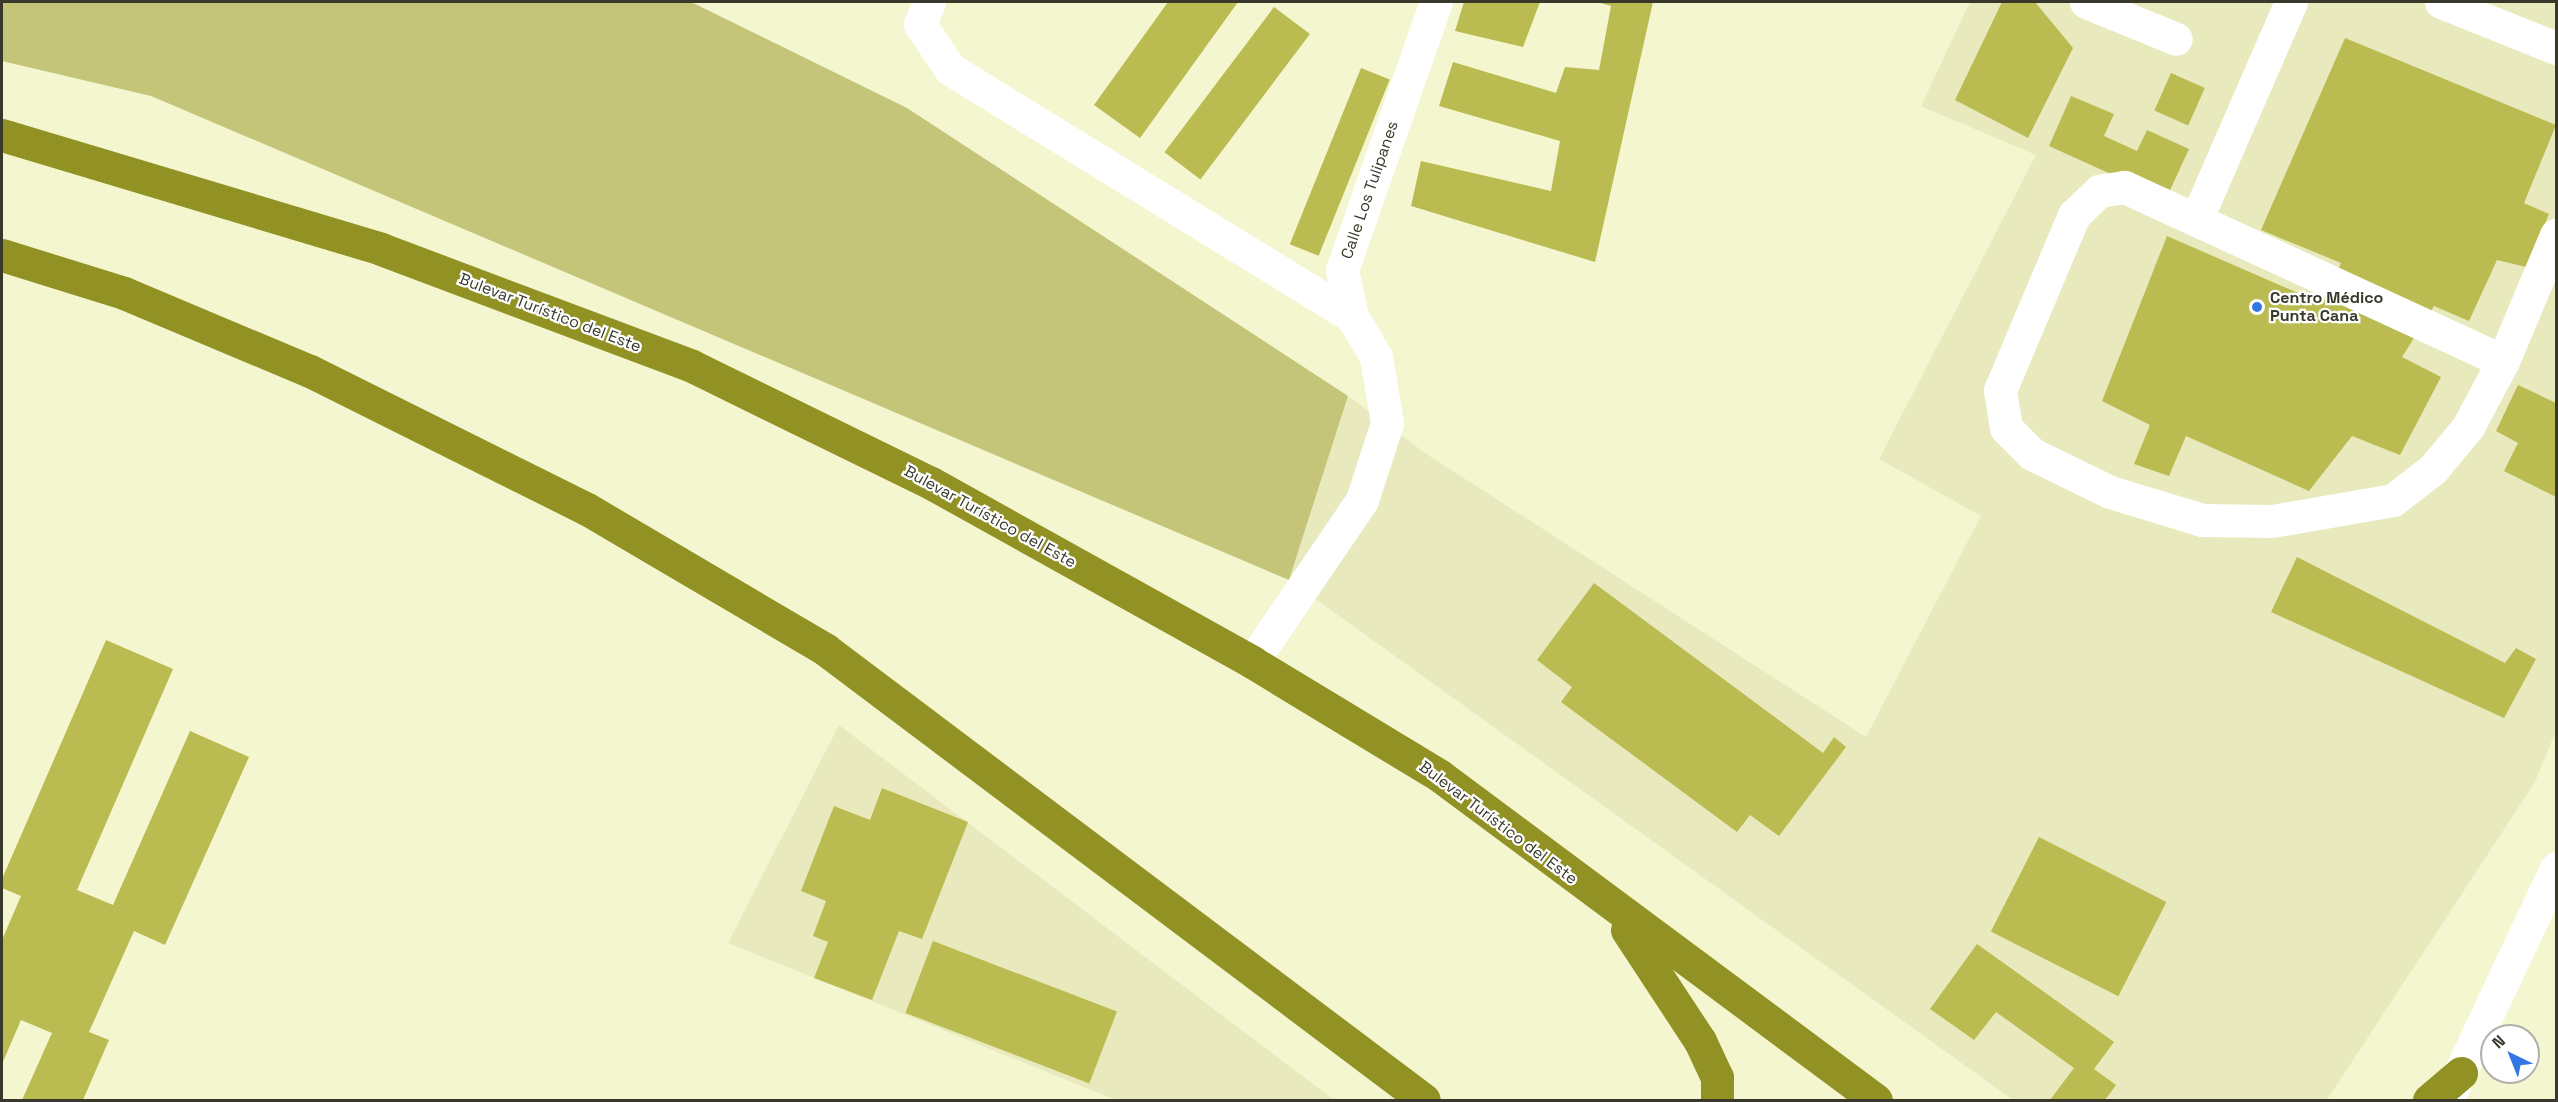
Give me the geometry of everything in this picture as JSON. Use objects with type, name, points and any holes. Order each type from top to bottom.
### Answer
[{"type":"highway","name":"Bulevar Turístico del Este","points":[[2,135],[381,249],[692,366],[931,483],[1252,662],[1440,776],[1615,911],[1876,1101]]},
{"type":"highway","points":[[2,255],[124,293],[309,371],[587,509],[826,650],[1424,1101]]},
{"type":"highway","points":[[1615,911],[1701,1041],[1717,1077],[1718,1101]]},
{"type":"highway","points":[[2429,1101],[2456,1091]]},
{"type":"street","points":[[928,2],[920,24],[950,69],[1352,316]]},
{"type":"street","name":"Calle Los Tulipanes","points":[[1252,662],[1362,500],[1387,423],[1376,357],[1352,316],[1342,270],[1436,2]]},
{"type":"street","points":[[2197,218],[2291,2]]},
{"type":"street","points":[[2441,2],[2556,48]]},
{"type":"street","points":[[2103,5],[2176,39]]},
{"type":"street","points":[[2503,361],[2197,218],[2124,187],[2099,191],[2074,215],[2000,390],[2006,428],[2032,454],[2110,492],[2202,520],[2272,520],[2393,500],[2433,469],[2468,427],[2503,361],[2549,271],[2556,235]]},
{"type":"street","points":[[2456,1091],[2556,868]]},
{"type":"shaded area","points":[[1970,2],[2556,2],[2556,731],[2535,782],[2327,1100],[2013,1100],[1289,580],[1348,396],[1428,455],[1866,737],[1981,516],[1879,459],[2036,155],[1921,106]]},
{"type":"shaded area","points":[[839,725],[1334,1100],[1116,1100],[728,943]]},
{"type":"green space","points":[[2,2],[691,2],[907,108],[1348,396],[1289,580],[151,96],[2,61]]},
{"type":"building","points":[[1168,2],[1238,2],[1140,138],[1094,105]]},
{"type":"building","points":[[1464,2],[1540,2],[1523,47],[1455,31]]},
{"type":"building","points":[[1597,2],[1653,2],[1595,262],[1411,206],[1421,161],[1551,191],[1560,141],[1439,106],[1453,62],[1556,93],[1565,67],[1599,70],[1611,6]]},
{"type":"building","points":[[2002,2],[2035,2],[2073,48],[2028,138],[1955,100]]},
{"type":"building","points":[[1274,7],[1310,34],[1200,179],[1164,152]]},
{"type":"building","points":[[2345,38],[2556,125],[2524,203],[2549,214],[2526,267],[2497,260],[2469,321],[2434,306],[2402,357],[2441,377],[2400,455],[2352,436],[2309,491],[2186,436],[2169,476],[2134,464],[2150,425],[2102,401],[2167,236],[2323,304],[2341,263],[2261,230]]},
{"type":"building","points":[[1361,68],[1390,80],[1319,256],[1290,244]]},
{"type":"building","points":[[2171,73],[2205,88],[2188,126],[2154,110]]},
{"type":"building","points":[[2071,96],[2114,114],[2104,136],[2137,151],[2147,130],[2189,149],[2166,199],[2049,146]]},
{"type":"building","points":[[2518,385],[2556,403],[2556,497],[2504,471],[2518,443],[2496,431]]},
{"type":"building","points":[[2297,557],[2505,663],[2516,648],[2536,659],[2504,718],[2271,612]]},
{"type":"building","points":[[1594,583],[1823,753],[1834,737],[1846,747],[1779,836],[1750,815],[1737,832],[1561,702],[1572,687],[1537,660]]},
{"type":"building","points":[[106,640],[173,669],[77,890],[113,905],[190,731],[249,757],[165,945],[134,931],[89,1032],[109,1040],[83,1100],[22,1100],[52,1033],[21,1020],[2,1064],[2,940],[21,896],[2,888],[2,879]]},
{"type":"building","points":[[882,788],[968,822],[922,939],[899,931],[872,1000],[814,978],[828,942],[813,936],[826,901],[801,891],[834,806],[870,820]]},
{"type":"building","points":[[2039,837],[2166,902],[2118,996],[1991,931]]},
{"type":"building","points":[[933,941],[1117,1012],[1089,1083],[905,1013]]},
{"type":"building","points":[[1977,944],[2114,1042],[2094,1069],[2116,1085],[2105,1100],[2050,1100],[2074,1068],[1996,1012],[1974,1040],[1930,1009]]},
{"type":"place","name":"Centro Médico Punta Cana","points":[[2257,307]]}]
